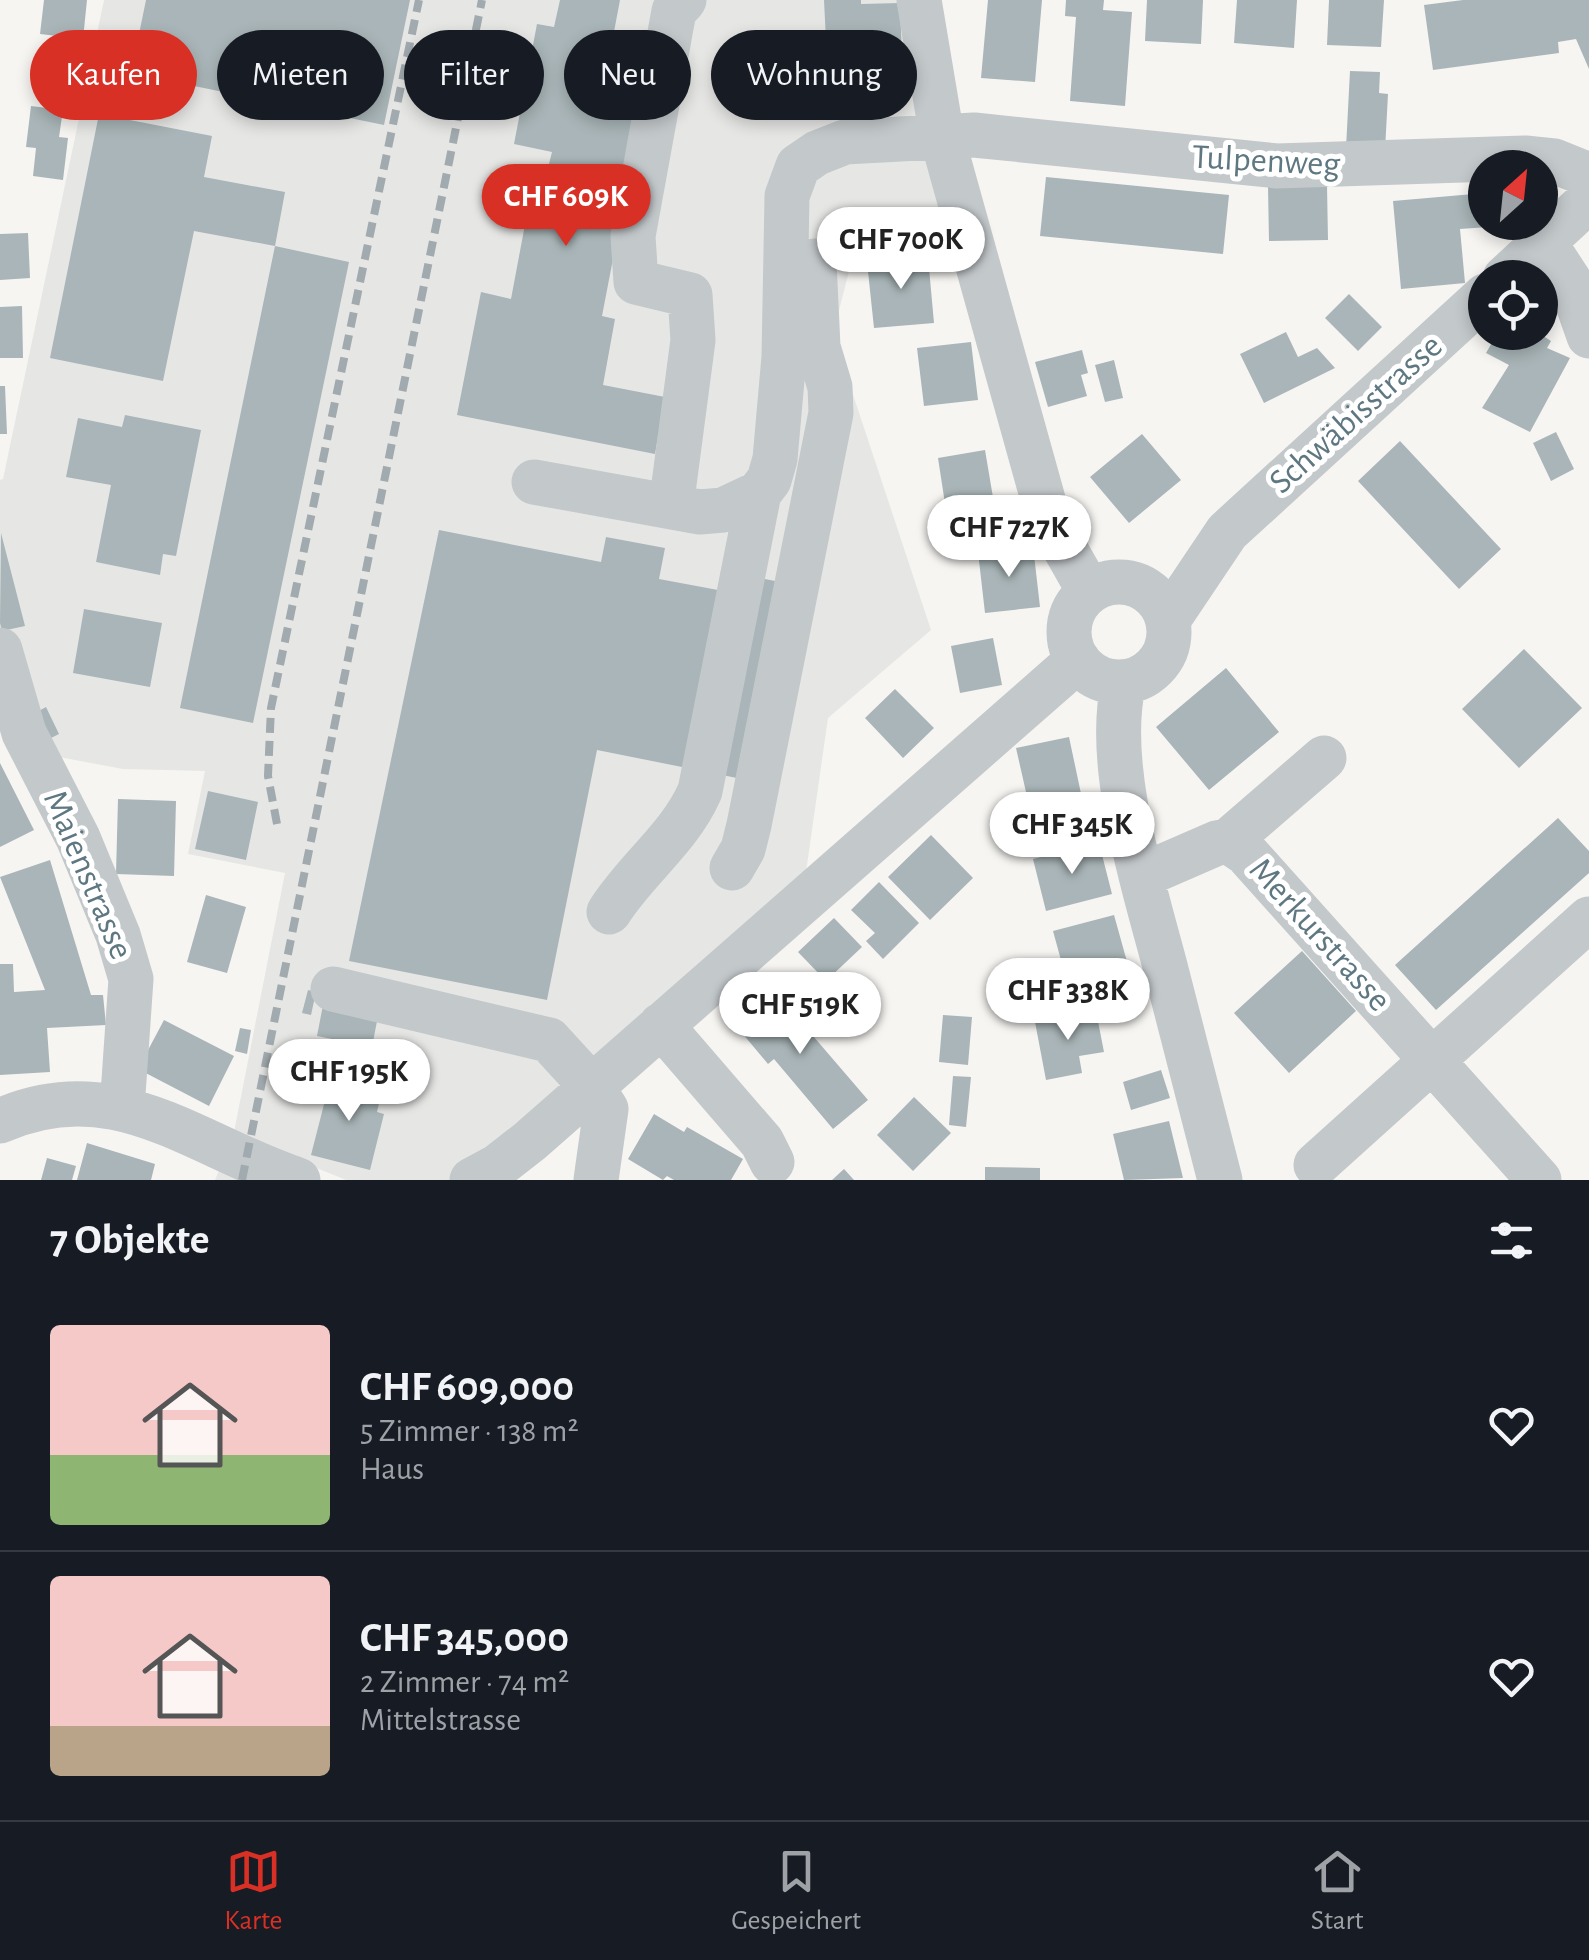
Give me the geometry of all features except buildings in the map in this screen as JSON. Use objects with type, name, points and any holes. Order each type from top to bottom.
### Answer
[{"type":"street","points":[[671,508],[693,340],[690,296],[636,282],[633,236],[674,12],[684,0]]},
{"type":"street","points":[[919,0],[942,137],[1044,503],[1060,542],[1109,587],[1154,595],[1168,620],[1170,634],[1160,662],[1151,672],[1124,682],[1098,677],[1078,660],[1070,641],[1074,609],[1109,587]]},
{"type":"street","name":"Tulpenweg","points":[[798,166],[817,152],[844,142],[995,136],[1277,166],[1524,158],[1554,161],[1589,175]]},
{"type":"street","points":[[609,912],[627,884],[688,818],[700,791],[773,502],[769,480],[776,459],[784,350],[787,196],[798,166]]},
{"type":"street","points":[[732,868],[743,849],[832,413],[830,387],[818,348],[814,216],[798,166]]},
{"type":"street","points":[[1524,260],[1589,200]]},
{"type":"street","points":[[1544,242],[1570,282],[1589,336]]},
{"type":"street","name":"Schwäbisstrasse","points":[[1168,620],[1228,532],[1468,312]]},
{"type":"street","points":[[534,482],[700,512],[773,502]]},
{"type":"street","name":"Schwäbisstrasse","points":[[1109,587],[1149,576],[1188,549],[1228,532]]},
{"type":"street","name":"Maienstrasse","points":[[0,650],[24,733],[78,838],[118,935],[131,979],[122,1109]]},
{"type":"street","points":[[472,1180],[530,1141],[1078,660]]},
{"type":"street","points":[[1124,682],[1118,715],[1120,764],[1141,876],[1220,1180]]},
{"type":"street","points":[[1228,841],[1324,758]]},
{"type":"street","name":"Merkurstrasse","points":[[1141,876],[1228,841],[1246,852],[1538,1180]]},
{"type":"street","points":[[1316,1165],[1589,919]]},
{"type":"street","points":[[333,989],[550,1040],[606,1109],[596,1180]]},
{"type":"street","points":[[661,1025],[762,1142],[772,1162]]},
{"type":"street","points":[[0,1121],[54,1103],[85,1102],[122,1109],[298,1180]]},
{"type":"shaded area","points":[[104,0],[910,0],[963,218],[856,244],[833,334],[931,630],[828,718],[802,900],[472,1180],[346,1180],[270,1149],[265,1180],[215,1180],[233,1137],[285,873],[188,854],[205,771],[123,769],[32,752],[0,650],[0,480],[79,120],[197,120],[197,30],[98,30]]},
{"type":"railway","points":[[277,824],[268,776],[271,708],[419,0]]},
{"type":"railway","points":[[242,1180],[482,0]]}]
